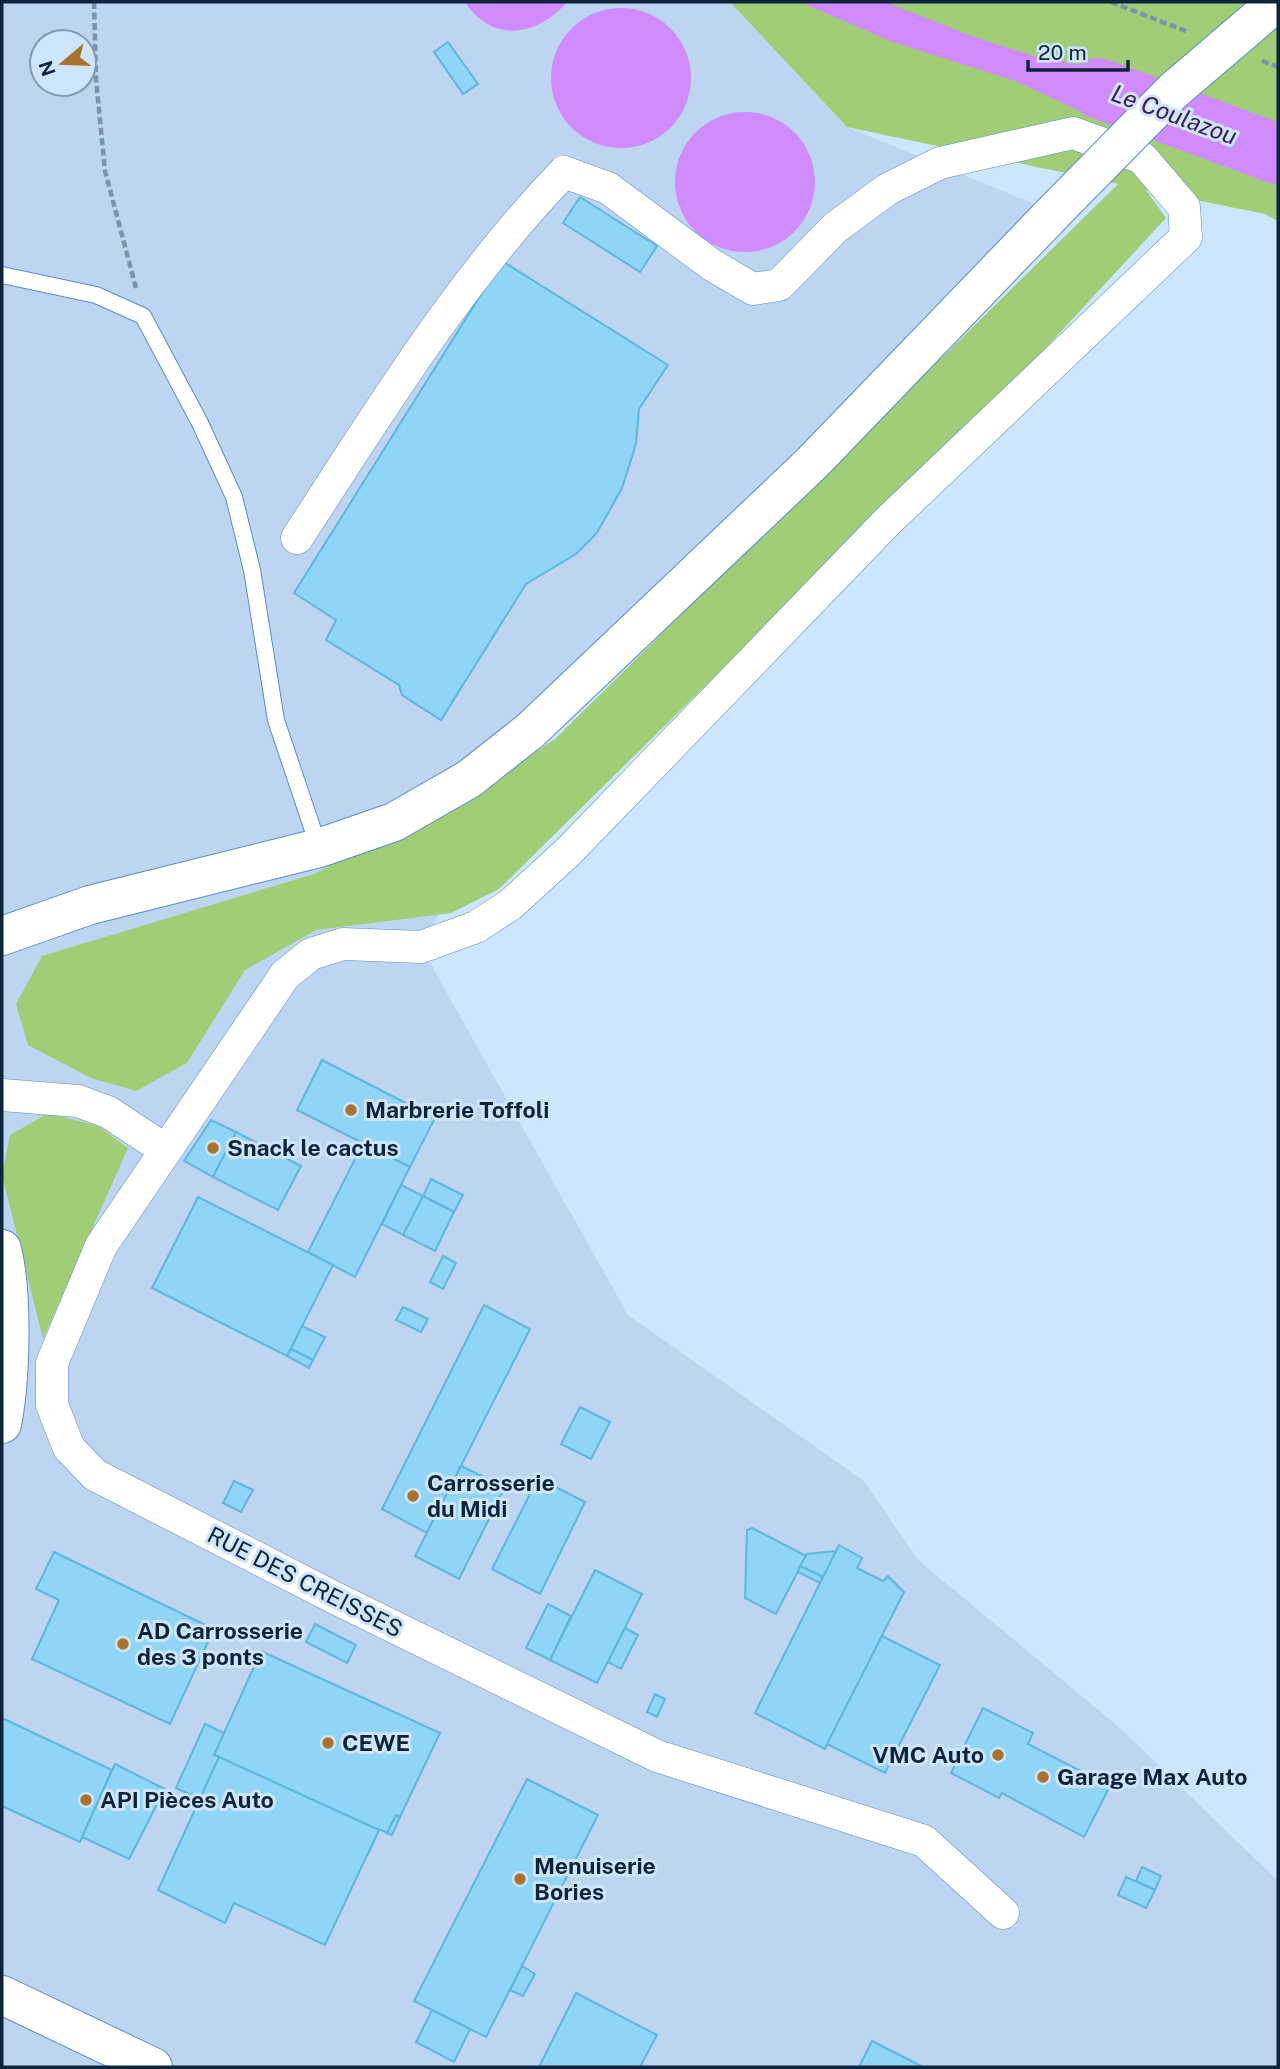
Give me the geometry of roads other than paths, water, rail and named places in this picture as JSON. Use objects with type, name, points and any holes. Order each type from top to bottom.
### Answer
[{"type":"main road","points":[[2,936],[90,905],[319,848],[394,822],[469,779],[531,730],[812,463],[1173,91],[1277,3]]},
{"type":"main road","points":[[2,946],[39,921]]},
{"type":"main road","points":[[2,1249],[8,1283],[5,1315],[6,1403],[2,1424]]},
{"type":"main road","points":[[2,1982],[143,2063]]},
{"type":"main road","points":[[2,1995],[143,2063]]},
{"type":"main road","points":[[2,2010],[143,2063]]},
{"type":"street","name":"RUE DES CREISSES","points":[[297,538],[440,318],[516,221],[564,172],[608,188],[712,265],[753,289],[779,285],[836,227],[888,189],[940,163],[1025,142],[1073,133],[1142,158],[1184,207],[1186,237],[888,521],[568,852],[510,905],[476,927],[421,947],[343,944],[311,954],[285,975],[164,1149],[101,1246],[52,1363],[52,1405],[69,1448],[94,1475],[337,1599],[657,1756],[924,1841],[1003,1913]]},
{"type":"street","points":[[2,1095],[78,1101],[108,1112],[164,1149]]},
{"type":"lane","points":[[2,275],[96,295],[143,316],[200,422],[234,497],[252,570],[276,720],[319,848]]},
{"type":"waterway","name":"Le Coulazou","points":[[1098,88],[1278,154]]},
{"type":"place","name":"Marbrerie Toffoli","points":[[351,1110]]},
{"type":"place","name":"Snack le cactus","points":[[213,1148]]},
{"type":"place","name":"Carrosserie du Midi","points":[[413,1496]]},
{"type":"place","name":"AD Carrosserie des 3 ponts","points":[[123,1644]]},
{"type":"place","name":"CEWE","points":[[328,1743]]},
{"type":"place","name":"VMC Auto","points":[[998,1755]]},
{"type":"place","name":"Garage Max Auto","points":[[1043,1777]]},
{"type":"place","name":"API Pièces Auto","points":[[86,1800]]},
{"type":"place","name":"Menuiserie Bories","points":[[520,1879]]}]
